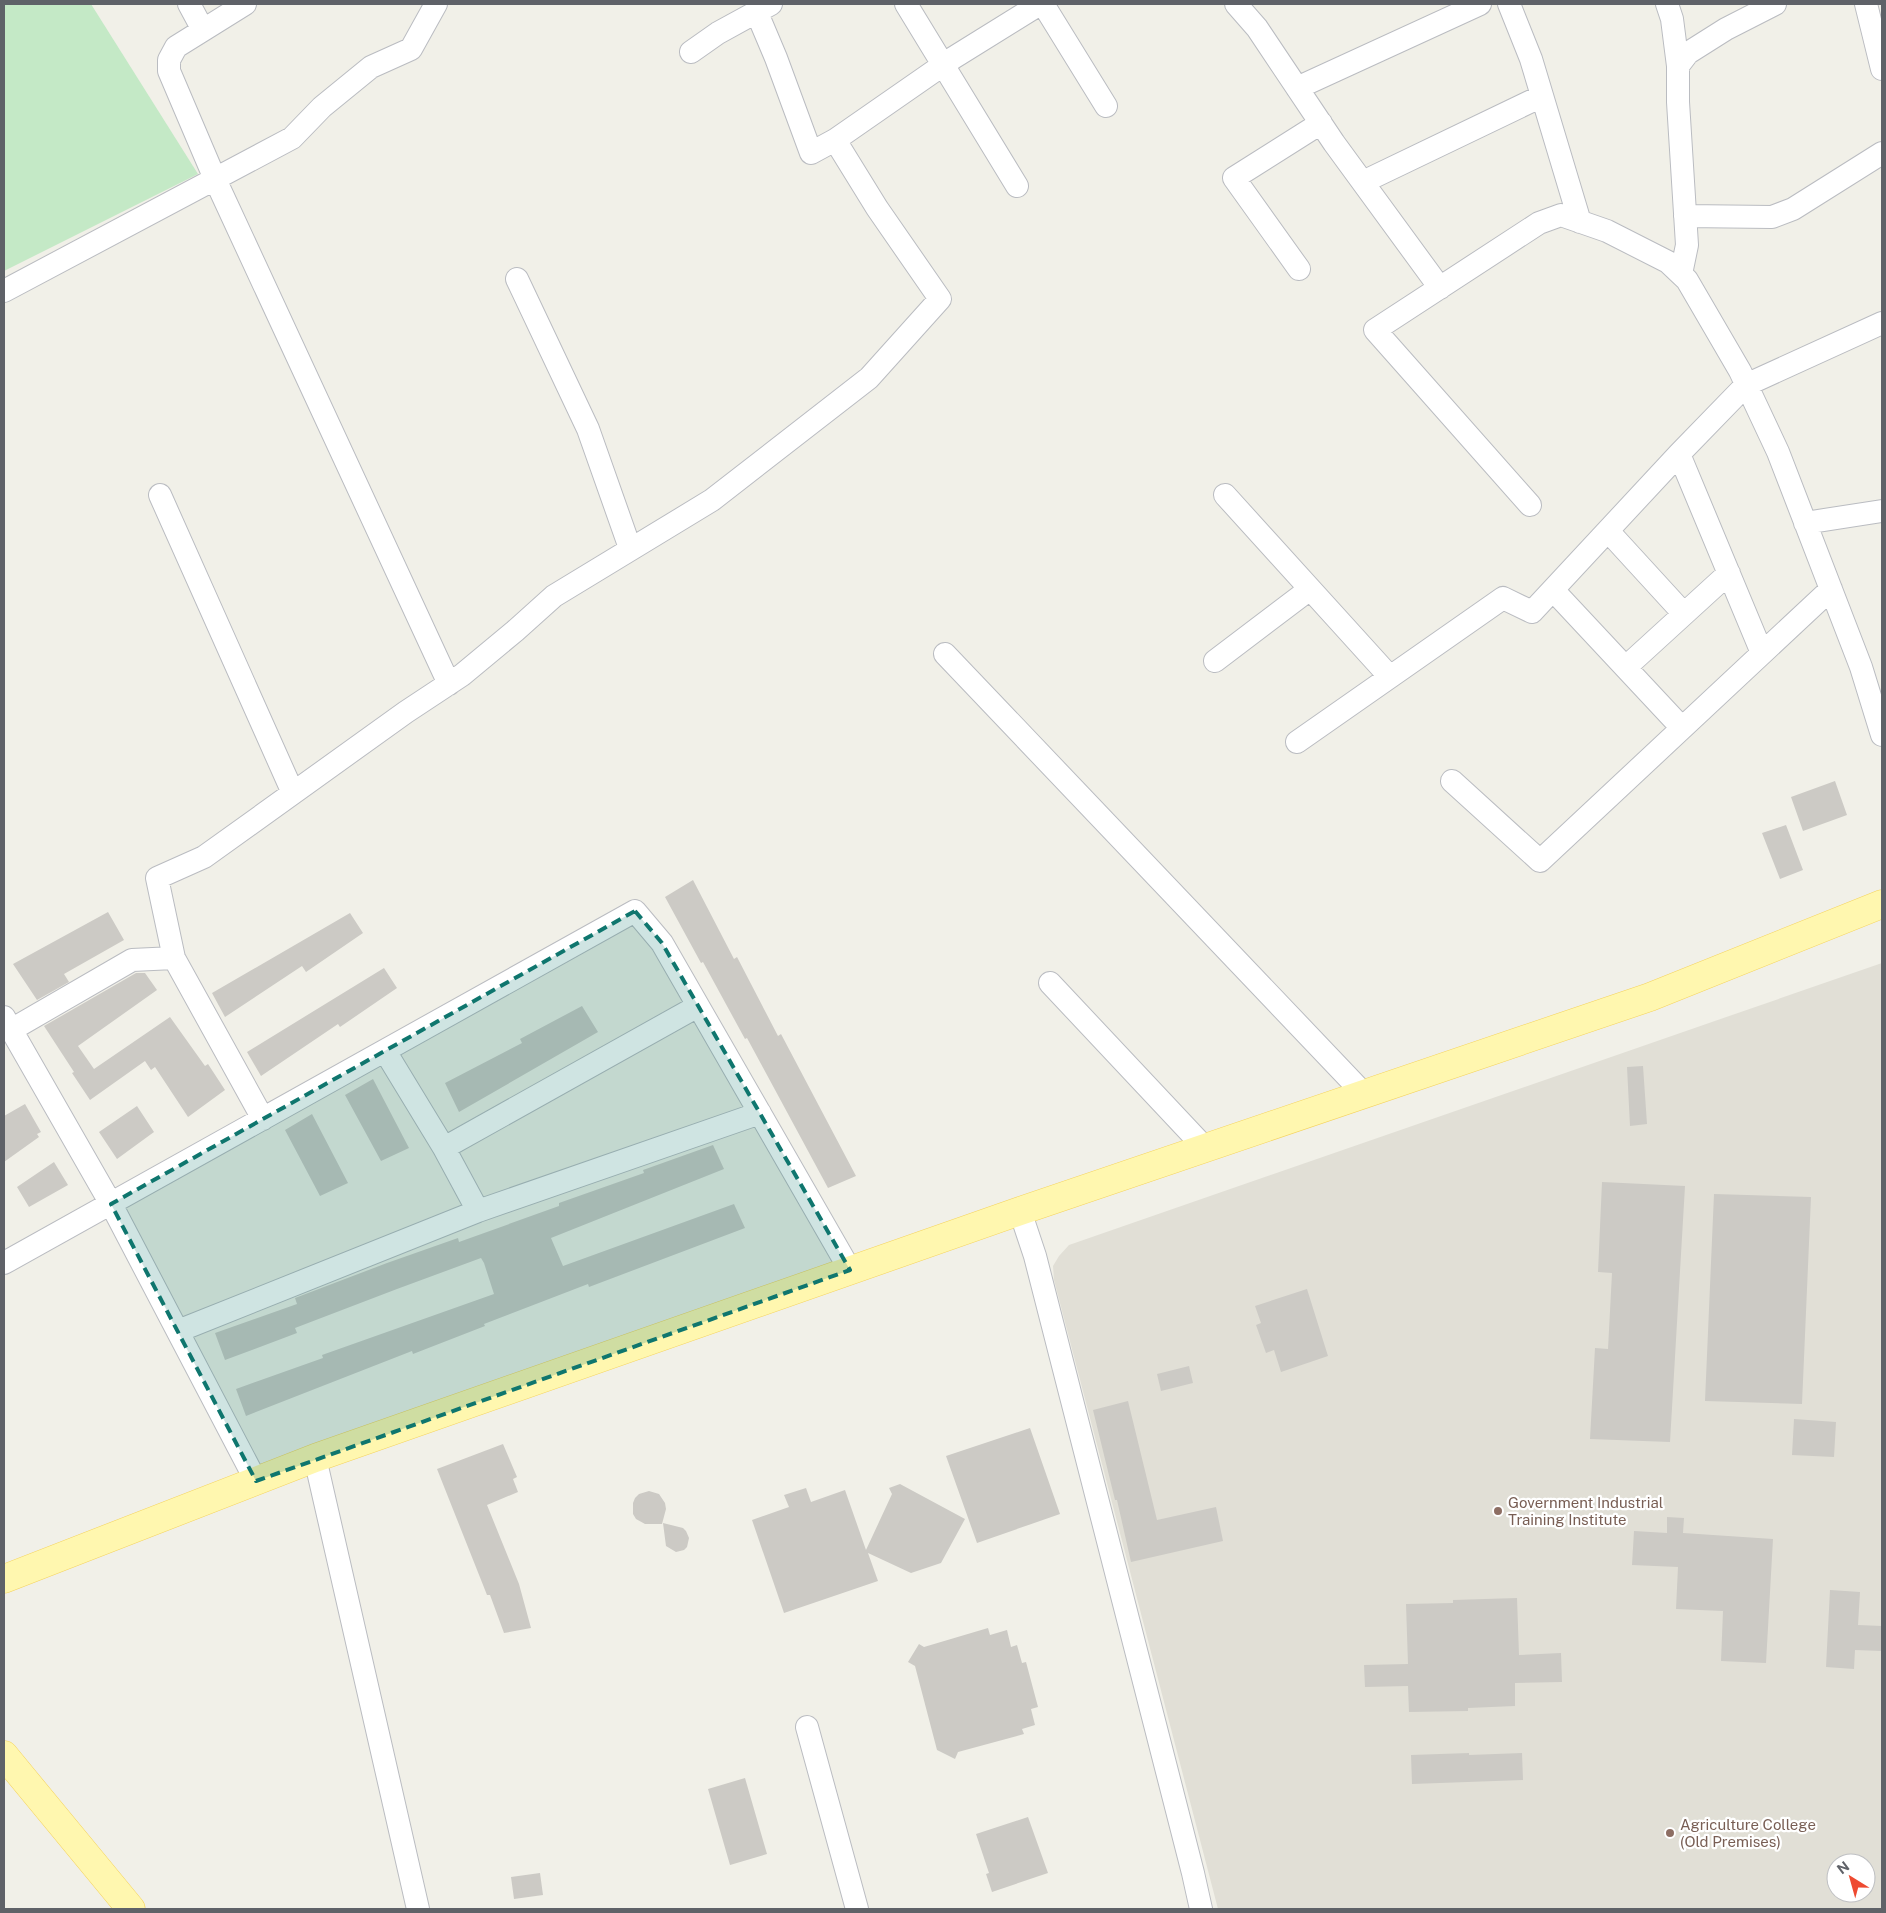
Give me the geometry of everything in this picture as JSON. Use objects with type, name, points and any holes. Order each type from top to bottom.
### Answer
[{"type":"main road","points":[[4,1579],[315,1458],[1020,1211],[1650,997],[1882,904]]},
{"type":"main road","points":[[4,1755],[130,1909]]},
{"type":"street","points":[[189,4],[203,30]]},
{"type":"street","points":[[245,4],[176,47],[169,60],[169,71],[215,179],[449,684]]},
{"type":"street","points":[[906,4],[1017,186]]},
{"type":"street","points":[[690,52],[718,33],[764,8],[776,58],[811,153],[835,140],[943,65],[1041,4],[1106,106]]},
{"type":"street","points":[[1236,4],[1257,28],[1321,124],[1440,288]]},
{"type":"street","points":[[1297,88],[1480,4]]},
{"type":"street","points":[[1509,4],[1531,59],[1580,222]]},
{"type":"street","points":[[1667,4],[1672,19],[1678,66],[1678,102],[1687,245],[1681,274]]},
{"type":"street","points":[[1678,66],[1688,53],[1775,4]]},
{"type":"street","points":[[1866,4],[1882,70]]},
{"type":"street","points":[[4,291],[292,138],[322,107],[371,67],[412,49],[429,8]]},
{"type":"street","points":[[1363,182],[1542,96]]},
{"type":"street","points":[[1299,269],[1234,178],[1321,124]]},
{"type":"street","points":[[263,1119],[174,958],[157,878],[204,857],[462,675],[554,596],[630,548],[712,500],[869,378],[940,299],[877,208],[835,140]]},
{"type":"street","points":[[1685,216],[1772,217],[1793,209],[1882,153]]},
{"type":"street","points":[[1530,505],[1375,330],[1538,223],[1561,215],[1607,231],[1668,262],[1687,280],[1708,314],[1746,385],[1778,452],[1860,666],[1882,735]]},
{"type":"street","points":[[517,279],[588,429],[630,548]]},
{"type":"street","points":[[1297,742],[1503,598],[1532,612],[1746,385],[1882,322]]},
{"type":"street","points":[[1679,454],[1762,653]]},
{"type":"street","points":[[160,495],[293,793]]},
{"type":"street","points":[[1226,495],[1390,677]]},
{"type":"street","points":[[1805,523],[1882,511]]},
{"type":"street","points":[[1608,531],[1684,614]]},
{"type":"street","points":[[1626,667],[1729,573]]},
{"type":"street","points":[[1215,661],[1310,589]]},
{"type":"street","points":[[1452,781],[1540,861],[1830,589]]},
{"type":"street","points":[[1553,590],[1682,728]]},
{"type":"street","points":[[945,654],[1364,1094]]},
{"type":"street","points":[[4,1263],[635,911],[662,943],[850,1270]]},
{"type":"street","points":[[174,958],[132,960],[7,1023],[111,1204],[256,1481]]},
{"type":"street","points":[[1050,983],[1205,1148]]},
{"type":"street","points":[[444,1148],[698,1006]]},
{"type":"street","points":[[385,1051],[444,1148],[478,1211]]},
{"type":"street","points":[[178,1331],[478,1211],[760,1114]]},
{"type":"street","points":[[1020,1211],[1035,1256],[1194,1873],[1201,1909]]},
{"type":"street","points":[[315,1458],[418,1909]]},
{"type":"street","points":[[807,1727],[857,1909]]},
{"type":"highlighted area","points":[[635,911],[662,943],[850,1270],[256,1481],[111,1204]]},
{"type":"shaded area","name":"Government Industrial Training Institute","points":[[1882,963],[1882,1909],[1218,1909],[1054,1280],[1053,1266],[1069,1245]]},
{"type":"green space","points":[[4,4],[91,4],[198,174],[4,271]]},
{"type":"building","points":[[1835,781],[1847,815],[1803,831],[1791,797]]},
{"type":"building","points":[[1786,825],[1803,870],[1780,879],[1762,833]]},
{"type":"building","points":[[693,880],[734,959],[737,957],[778,1036],[781,1034],[856,1176],[828,1188],[747,1038],[745,1039],[703,962],[701,963],[665,897]]},
{"type":"building","points":[[108,912],[124,940],[64,974],[69,982],[37,1000],[13,964]]},
{"type":"building","points":[[350,913],[363,933],[306,972],[302,966],[225,1017],[212,993]]},
{"type":"building","points":[[384,968],[397,988],[340,1027],[338,1024],[261,1076],[247,1052]]},
{"type":"building","points":[[136,973],[145,973],[157,990],[78,1046],[94,1069],[170,1017],[205,1066],[208,1064],[225,1090],[188,1117],[155,1067],[151,1070],[145,1061],[90,1100],[44,1026]]},
{"type":"building","points":[[582,1006],[598,1032],[459,1112],[445,1083],[522,1043],[520,1039]]},
{"type":"building","points":[[1643,1066],[1647,1124],[1630,1126],[1627,1067]]},
{"type":"building","points":[[373,1079],[409,1148],[381,1161],[345,1095]]},
{"type":"building","points":[[25,1104],[41,1132],[37,1134],[39,1137],[4,1162],[4,1116]]},
{"type":"building","points":[[137,1106],[154,1132],[117,1159],[99,1132]]},
{"type":"building","points":[[312,1114],[348,1183],[320,1196],[285,1130]]},
{"type":"building","points":[[713,1145],[724,1169],[551,1238],[563,1266],[734,1204],[745,1228],[589,1287],[588,1284],[413,1354],[412,1351],[246,1416],[236,1389],[323,1358],[322,1355],[494,1294],[484,1263],[481,1258],[397,1289],[295,1328],[297,1333],[225,1360],[215,1333],[297,1304],[295,1298],[387,1263],[458,1238],[459,1242],[559,1206],[559,1203],[644,1173],[643,1170]]},
{"type":"building","points":[[54,1162],[68,1185],[29,1207],[17,1187]]},
{"type":"building","points":[[1602,1182],[1685,1186],[1670,1442],[1590,1439],[1595,1348],[1608,1349],[1612,1273],[1598,1272]]},
{"type":"building","points":[[1714,1194],[1811,1197],[1802,1404],[1705,1401]]},
{"type":"building","points":[[1307,1289],[1328,1356],[1281,1372],[1274,1350],[1266,1353],[1256,1325],[1261,1323],[1255,1306]]},
{"type":"building","points":[[1189,1366],[1193,1383],[1161,1391],[1157,1374]]},
{"type":"building","points":[[1128,1401],[1157,1520],[1216,1507],[1223,1541],[1131,1562],[1093,1410]]},
{"type":"building","points":[[1794,1419],[1836,1422],[1834,1457],[1792,1455]]},
{"type":"building","points":[[1030,1428],[1060,1514],[977,1543],[946,1456]]},
{"type":"building","points":[[503,1444],[517,1477],[513,1479],[518,1492],[487,1505],[519,1584],[531,1628],[504,1633],[437,1469]]},
{"type":"building","points":[[900,1484],[965,1519],[941,1563],[911,1573],[868,1553],[878,1581],[784,1613],[752,1520],[789,1507],[784,1495],[806,1488],[811,1502],[845,1490],[866,1550],[892,1494],[889,1488]]},
{"type":"building","points":[[649,1491],[659,1494],[665,1503],[666,1509],[662,1524],[645,1524],[636,1519],[633,1514],[635,1498],[639,1494]]},
{"type":"building","points":[[1667,1517],[1684,1518],[1683,1533],[1773,1539],[1766,1663],[1721,1661],[1723,1611],[1676,1609],[1678,1567],[1632,1565],[1634,1531],[1667,1533]]},
{"type":"building","points":[[663,1523],[683,1528],[686,1531],[689,1538],[687,1547],[684,1550],[676,1552],[666,1546]]},
{"type":"building","points":[[1830,1590],[1860,1592],[1858,1625],[1882,1626],[1882,1651],[1855,1650],[1854,1669],[1826,1667]]},
{"type":"building","points":[[1517,1598],[1519,1655],[1561,1653],[1562,1682],[1515,1683],[1515,1706],[1468,1708],[1468,1711],[1409,1712],[1408,1686],[1365,1687],[1364,1665],[1408,1664],[1406,1604],[1453,1603],[1453,1600]]},
{"type":"building","points":[[988,1628],[990,1635],[1007,1630],[1011,1647],[1017,1645],[1022,1663],[1026,1662],[1038,1707],[1031,1709],[1035,1725],[1022,1729],[1024,1734],[958,1752],[955,1759],[937,1750],[915,1666],[908,1662],[919,1644],[924,1647]]},
{"type":"building","points":[[1469,1753],[1469,1755],[1522,1753],[1523,1780],[1412,1784],[1411,1755]]},
{"type":"building","points":[[745,1778],[767,1854],[730,1865],[708,1789]]},
{"type":"building","points":[[1028,1817],[1048,1873],[992,1892],[986,1874],[989,1873],[976,1834]]},
{"type":"building","points":[[540,1873],[543,1895],[514,1899],[511,1877]]},
{"type":"place","name":"Government Industrial Training Institute","points":[[1498,1511]]},
{"type":"place","name":"Agriculture College (Old Premises)","points":[[1670,1833]]}]
